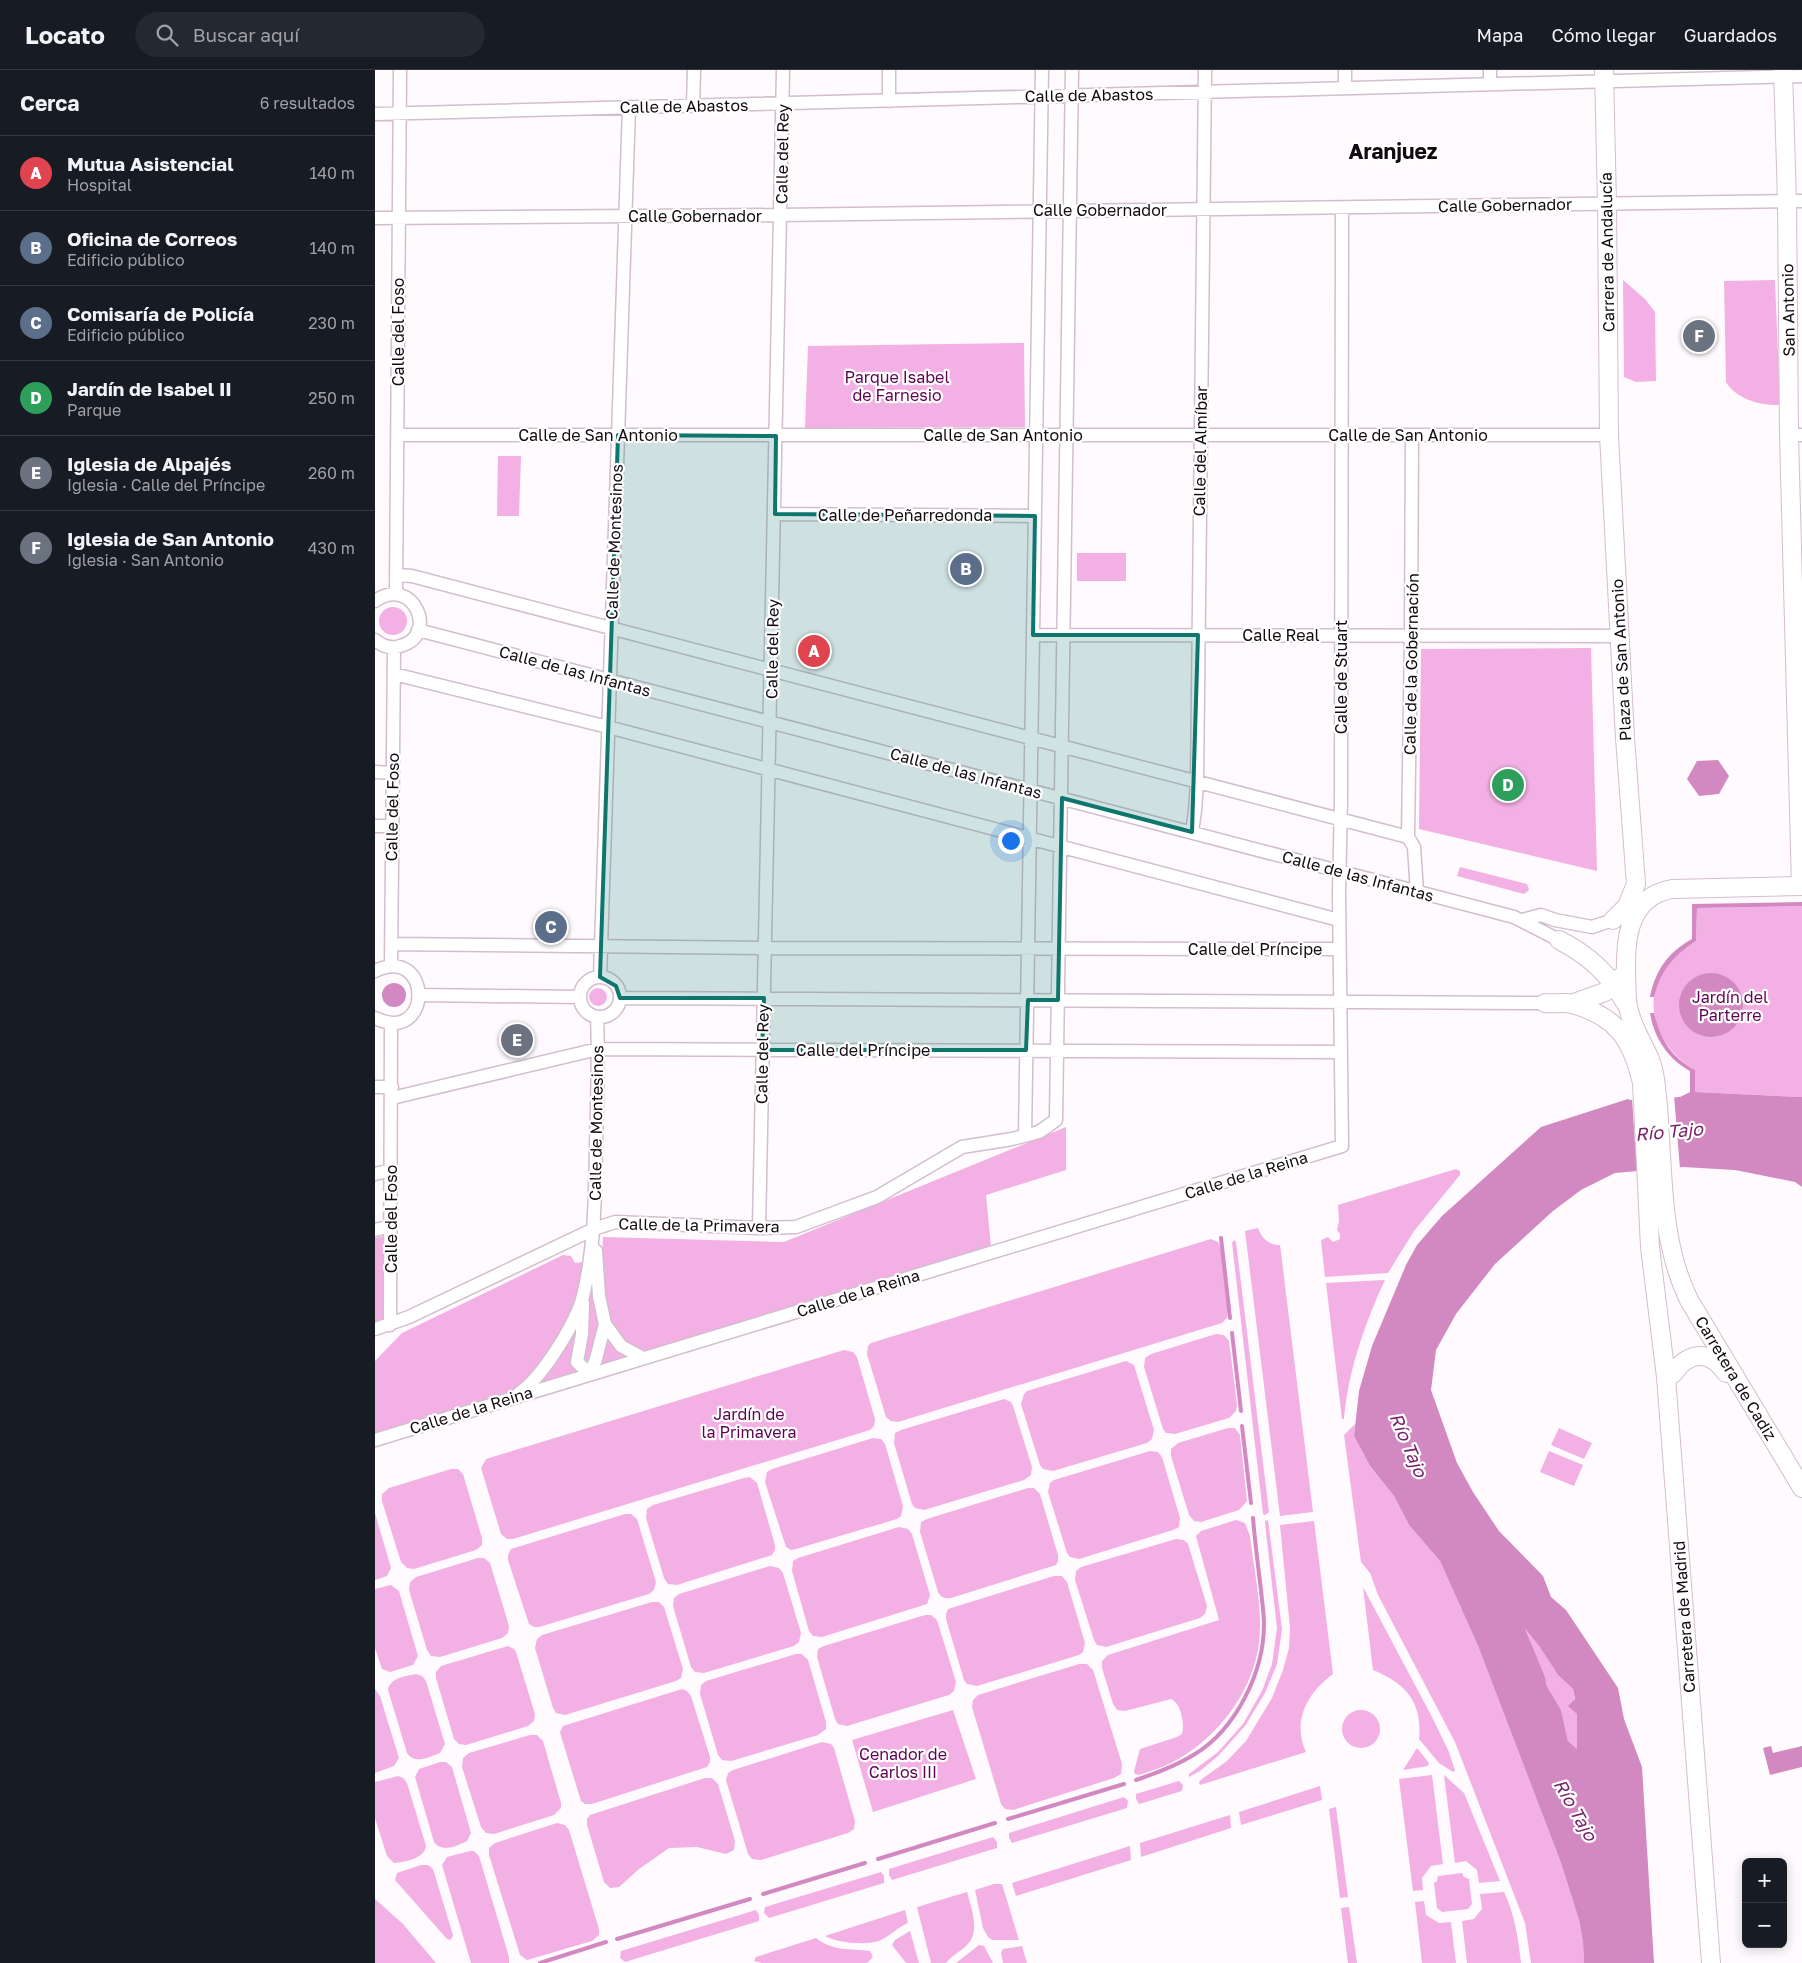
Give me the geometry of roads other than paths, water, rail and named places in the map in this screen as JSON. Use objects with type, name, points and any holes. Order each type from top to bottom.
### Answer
[{"type":"main road","name":"San Antonio","points":[[1783,73],[1794,201],[1795,435]]},
{"type":"main road","name":"Carrera de Andalucía","points":[[1604,76],[1609,435]]},
{"type":"main road","name":"Plaza de San Antonio","points":[[1609,435],[1619,636],[1636,896]]},
{"type":"main road","points":[[1613,920],[1636,896],[1672,889],[1801,886],[1795,435]]},
{"type":"main road","points":[[1630,1014],[1626,968],[1629,927],[1636,896]]},
{"type":"main road","points":[[1559,940],[1588,958],[1603,970],[1615,984],[1651,1063],[1650,1097],[1658,1224]]},
{"type":"main road","points":[[1545,1004],[1571,1004],[1594,997],[1615,984],[1626,968]]},
{"type":"main road","points":[[1571,1004],[1599,1014],[1620,1030],[1650,1097]]},
{"type":"main road","name":"Carretera de Cadiz","points":[[1658,1224],[1689,1300],[1739,1380],[1802,1488]]},
{"type":"main road","name":"Carretera de Madrid","points":[[1658,1224],[1654,1271],[1666,1377],[1711,1963]]},
{"type":"main road","points":[[1666,1377],[1672,1376],[1687,1360],[1703,1356],[1715,1360],[1731,1379],[1739,1380]]},
{"type":"street","name":"Calle del Foso","points":[[396,594],[399,70]]},
{"type":"street","points":[[693,105],[694,70]]},
{"type":"street","name":"Calle del Rey","points":[[759,1228],[783,70]]},
{"type":"street","points":[[889,70],[889,101]]},
{"type":"street","points":[[1025,1136],[1042,70]]},
{"type":"street","points":[[1057,1051],[1072,70]]},
{"type":"street","name":"Calle del Almíbar","points":[[1192,832],[1197,782],[1205,70]]},
{"type":"street","points":[[1345,70],[1345,88]]},
{"type":"street","points":[[1490,70],[1490,84]]},
{"type":"street","name":"Calle de Abastos","points":[[375,114],[1490,84],[1604,76],[1783,73],[1802,76]]},
{"type":"street","name":"Calle de Montesinos","points":[[600,977],[629,107]]},
{"type":"street","name":"Calle Gobernador","points":[[375,218],[781,215],[1040,210],[1202,210],[1794,201]]},
{"type":"street","name":"Calle de Stuart","points":[[1342,208],[1339,871],[1342,1146]]},
{"type":"street","name":"Calle de San Antonio","points":[[397,435],[1609,435]]},
{"type":"street","name":"Calle de la Gobernación","points":[[1412,435],[1408,837],[1414,848],[1417,892]]},
{"type":"street","name":"Calle de Peñarredonda","points":[[775,514],[1035,516]]},
{"type":"street","points":[[397,575],[412,576],[611,627],[1408,837]]},
{"type":"street","points":[[375,601],[388,594],[405,597],[417,609],[420,623],[414,637],[408,643],[394,648],[375,640]]},
{"type":"street","name":"Calle de las Infantas","points":[[418,630],[1518,918]]},
{"type":"street","name":"Calle Real","points":[[1033,635],[1619,636]]},
{"type":"street","name":"Calle del Foso","points":[[391,966],[394,648]]},
{"type":"street","points":[[394,674],[608,727],[1339,920]]},
{"type":"street","points":[[375,772],[393,772]]},
{"type":"street","points":[[375,826],[392,826]]},
{"type":"street","points":[[1518,918],[1541,915],[1555,920],[1592,927],[1613,920]]},
{"type":"street","points":[[1518,918],[1535,929],[1559,940]]},
{"type":"street","name":"Calle del Príncipe","points":[[391,944],[765,948],[1339,949]]},
{"type":"street","points":[[375,971],[391,966],[402,968],[415,979],[420,995],[418,1004],[408,1018],[401,1022],[391,1023],[375,1018]]},
{"type":"street","points":[[600,977],[606,978],[616,986],[620,998],[615,1010],[603,1017],[597,1017],[586,1012],[580,1003],[579,997],[583,985],[600,977]]},
{"type":"street","points":[[420,995],[579,997]]},
{"type":"street","points":[[620,998],[1545,1004]]},
{"type":"street","name":"Calle de Montesinos","points":[[597,1017],[594,1229],[599,1296],[605,1324],[621,1346],[643,1358]]},
{"type":"street","name":"Calle del Foso","points":[[390,1324],[391,1023]]},
{"type":"street","name":"Calle del Príncipe","points":[[375,1087],[392,1092],[598,1049],[1341,1052]]},
{"type":"street","name":"Calle de la Primavera","points":[[375,1329],[409,1318],[594,1229],[615,1222],[759,1228],[796,1227],[877,1197],[962,1147],[1039,1132],[1056,1120],[1057,1051]]},
{"type":"street","name":"Calle de la Reina","points":[[375,1440],[1342,1146]]},
{"type":"street","points":[[375,1174],[391,1170]]},
{"type":"street","points":[[375,1230],[391,1226]]},
{"type":"street","name":"Calle de Montesinos","points":[[594,1229],[583,1298],[582,1334],[577,1362],[590,1374],[605,1324]]},
{"type":"street","name":"Calle de Montesinos","points":[[511,1398],[528,1388],[549,1360],[566,1335],[583,1298]]},
{"type":"water","points":[[1718,760],[1729,776],[1719,794],[1699,796],[1687,779],[1697,761]]},
{"type":"water","points":[[1802,902],[1802,906],[1697,908],[1696,941],[1669,964],[1660,979],[1654,997],[1650,997],[1655,979],[1669,956],[1692,939],[1692,904]]},
{"type":"water","points":[[1705,973],[1717,973],[1734,982],[1741,993],[1743,1005],[1741,1017],[1734,1028],[1717,1037],[1705,1037],[1693,1032],[1684,1023],[1679,1011],[1679,999],[1684,987],[1693,978]]},
{"type":"water","points":[[394,983],[399,984],[405,990],[405,1000],[399,1006],[394,1007],[389,1006],[383,1000],[382,995],[383,990],[389,984]]},
{"type":"water","name":"Río Tajo","points":[[1650,1013],[1654,1013],[1663,1039],[1673,1053],[1686,1065],[1695,1070],[1695,1092],[1802,1097],[1802,1187],[1795,1182],[1735,1170],[1683,1167],[1615,1173],[1581,1190],[1553,1211],[1495,1264],[1456,1314],[1436,1350],[1431,1390],[1457,1463],[1473,1492],[1499,1531],[1543,1576],[1551,1597],[1566,1610],[1618,1688],[1624,1719],[1642,1767],[1654,1963],[1584,1963],[1579,1920],[1561,1863],[1478,1646],[1440,1561],[1409,1525],[1394,1496],[1370,1466],[1354,1436],[1359,1391],[1372,1346],[1406,1265],[1417,1245],[1442,1216],[1541,1127],[1628,1099],[1680,1097],[1690,1092],[1690,1071],[1675,1060],[1663,1047]],"holes":[[[1525,1629],[1558,1675],[1573,1689],[1575,1699],[1568,1706],[1577,1714],[1577,1749],[1568,1741],[1561,1710],[1546,1685],[1545,1677]]]},
{"type":"water","points":[[1771,1746],[1773,1753],[1802,1746],[1802,1767],[1770,1775],[1763,1748]]},
{"type":"waterway","points":[[1221,1238],[1230,1318]]},
{"type":"waterway","points":[[1232,1333],[1241,1411]]},
{"type":"waterway","points":[[1242,1426],[1251,1503]]},
{"type":"waterway","points":[[1136,1780],[1181,1762],[1210,1743],[1235,1715],[1245,1698],[1259,1661],[1264,1624],[1253,1518]]},
{"type":"waterway","points":[[1008,1819],[1124,1784]]},
{"type":"waterway","points":[[878,1859],[995,1823]]},
{"type":"waterway","points":[[763,1894],[865,1863]]},
{"type":"waterway","points":[[617,1939],[750,1899]]},
{"type":"waterway","points":[[540,1963],[606,1942]]},
{"type":"place","name":"Iglesia de San Antonio","points":[[1699,336]]},
{"type":"place","name":"Oficina de Correos","points":[[966,569]]},
{"type":"place","name":"Mutua Asistencial","points":[[814,651]]},
{"type":"place","name":"Jardín de Isabel II","points":[[1508,785]]},
{"type":"place","name":"Comisaría de Policía","points":[[551,927]]},
{"type":"place","name":"Iglesia de Alpajés","points":[[517,1040]]},
{"type":"district","name":"Aranjuez","points":[[1393,152]]},
{"type":"park label","name":"Parque Isabel de Farnesio","points":[[897,386]]},
{"type":"park label","name":"Jardín del Parterre","points":[[1730,1006]]},
{"type":"park label","name":"Jardín de la Primavera","points":[[749,1423]]},
{"type":"park label","name":"Cenador de Carlos III","points":[[903,1763]]}]
